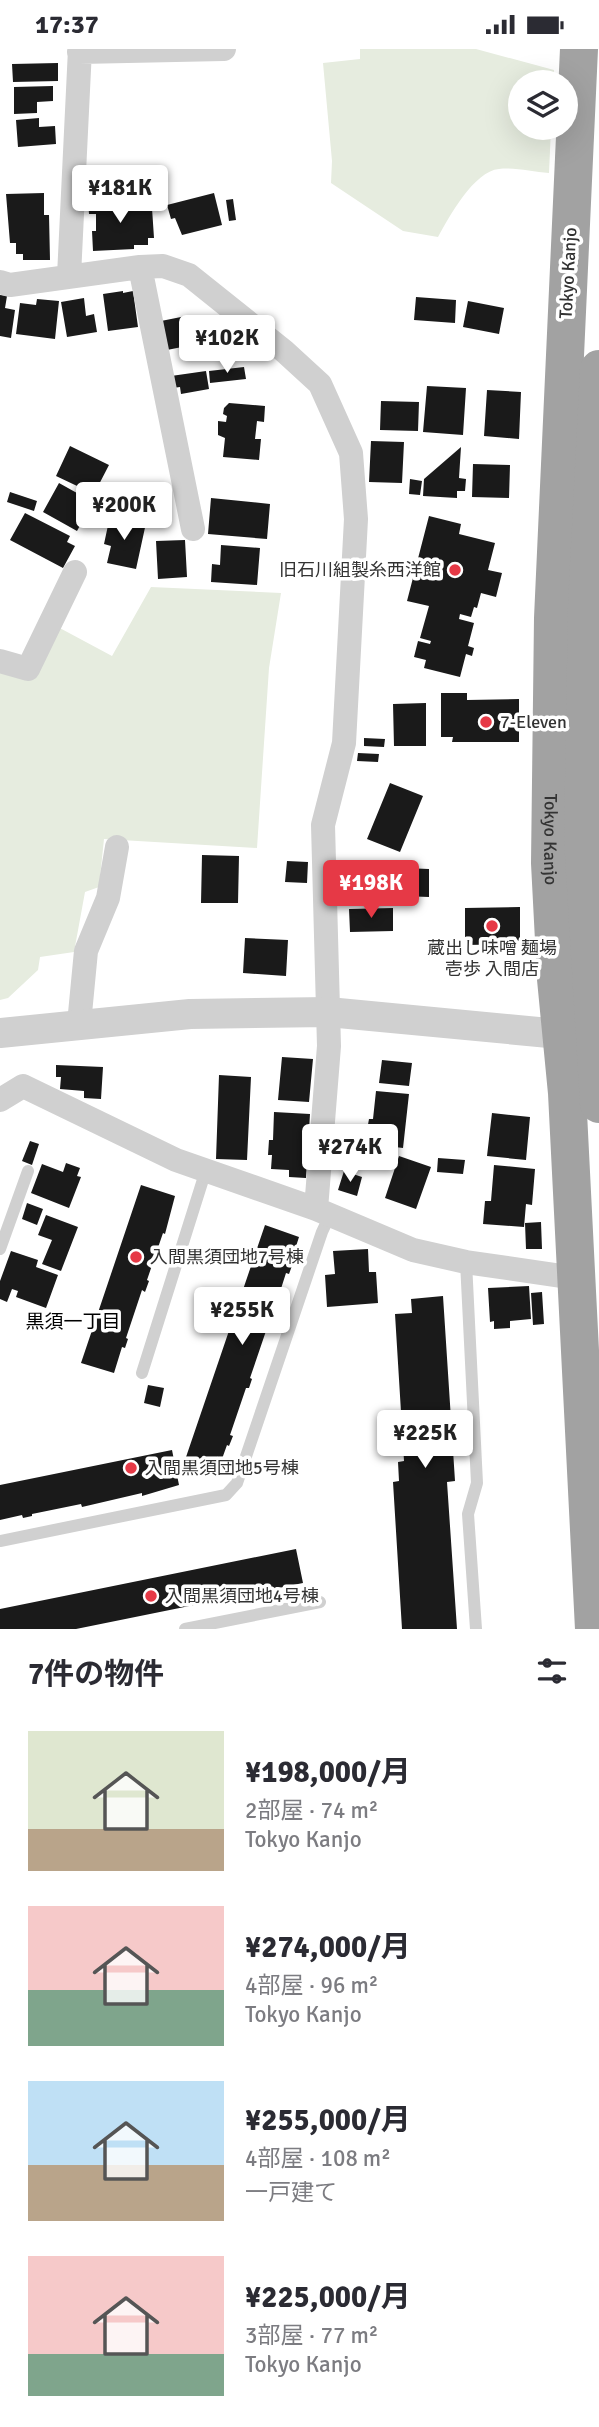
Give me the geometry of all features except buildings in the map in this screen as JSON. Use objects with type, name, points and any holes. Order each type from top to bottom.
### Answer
[{"type":"highway","name":"Tokyo Kanjo","points":[[579,49],[553,618],[550,863],[556,979],[585,1036],[567,1093],[594,1629]]},
{"type":"highway","name":"Tokyo Kanjo","points":[[599,369],[587,605],[583,839],[585,1036],[599,1104]]},
{"type":"street","points":[[69,276],[79,51],[224,49]]},
{"type":"street","points":[[0,282],[10,285],[163,266],[189,275],[284,351],[320,384],[351,453],[356,520],[344,743],[323,825],[329,1046],[323,1212]]},
{"type":"street","points":[[140,267],[193,529]]},
{"type":"street","points":[[0,661],[28,669],[75,572]]},
{"type":"street","points":[[79,1024],[86,951],[108,898],[117,847]]},
{"type":"street","points":[[0,1033],[190,1014],[328,1012],[585,1036]]},
{"type":"street","points":[[0,1100],[23,1086],[152,1149],[323,1212],[413,1250],[466,1262],[576,1278]]},
{"type":"lane","points":[[142,1373],[206,1170]]},
{"type":"lane","points":[[0,1249],[28,1171]]},
{"type":"lane","points":[[0,1541],[226,1495],[237,1483],[322,1232],[323,1212]]},
{"type":"lane","points":[[466,1262],[477,1483],[468,1514],[475,1629]]},
{"type":"lane","points":[[185,1629],[320,1602]]},
{"type":"shaded area","points":[[360,49],[476,49],[554,70],[508,70],[508,140],[550,140],[549,173],[511,169],[490,172],[480,178],[463,196],[438,237],[403,231],[331,183],[332,161],[323,63],[360,59]]},
{"type":"shaded area","points":[[151,587],[281,593],[269,668],[257,848],[104,839],[99,887],[85,892],[74,952],[40,957],[38,970],[8,998],[0,1000],[0,667],[31,676],[56,626],[112,656]]},
{"type":"place","name":"旧石川組製糸西洋館","points":[[455,570]]},
{"type":"place","name":"7-Eleven","points":[[486,722]]},
{"type":"place","name":"蔵出し味噌 麺場 壱歩 入間店","points":[[492,926]]},
{"type":"place","name":"入間黒須団地7号棟","points":[[136,1257]]},
{"type":"place","name":"入間黒須団地5号棟","points":[[131,1468]]},
{"type":"place","name":"入間黒須団地4号棟","points":[[151,1596]]},
{"type":"district","name":"黒須一丁目","points":[[73,1321]]}]
